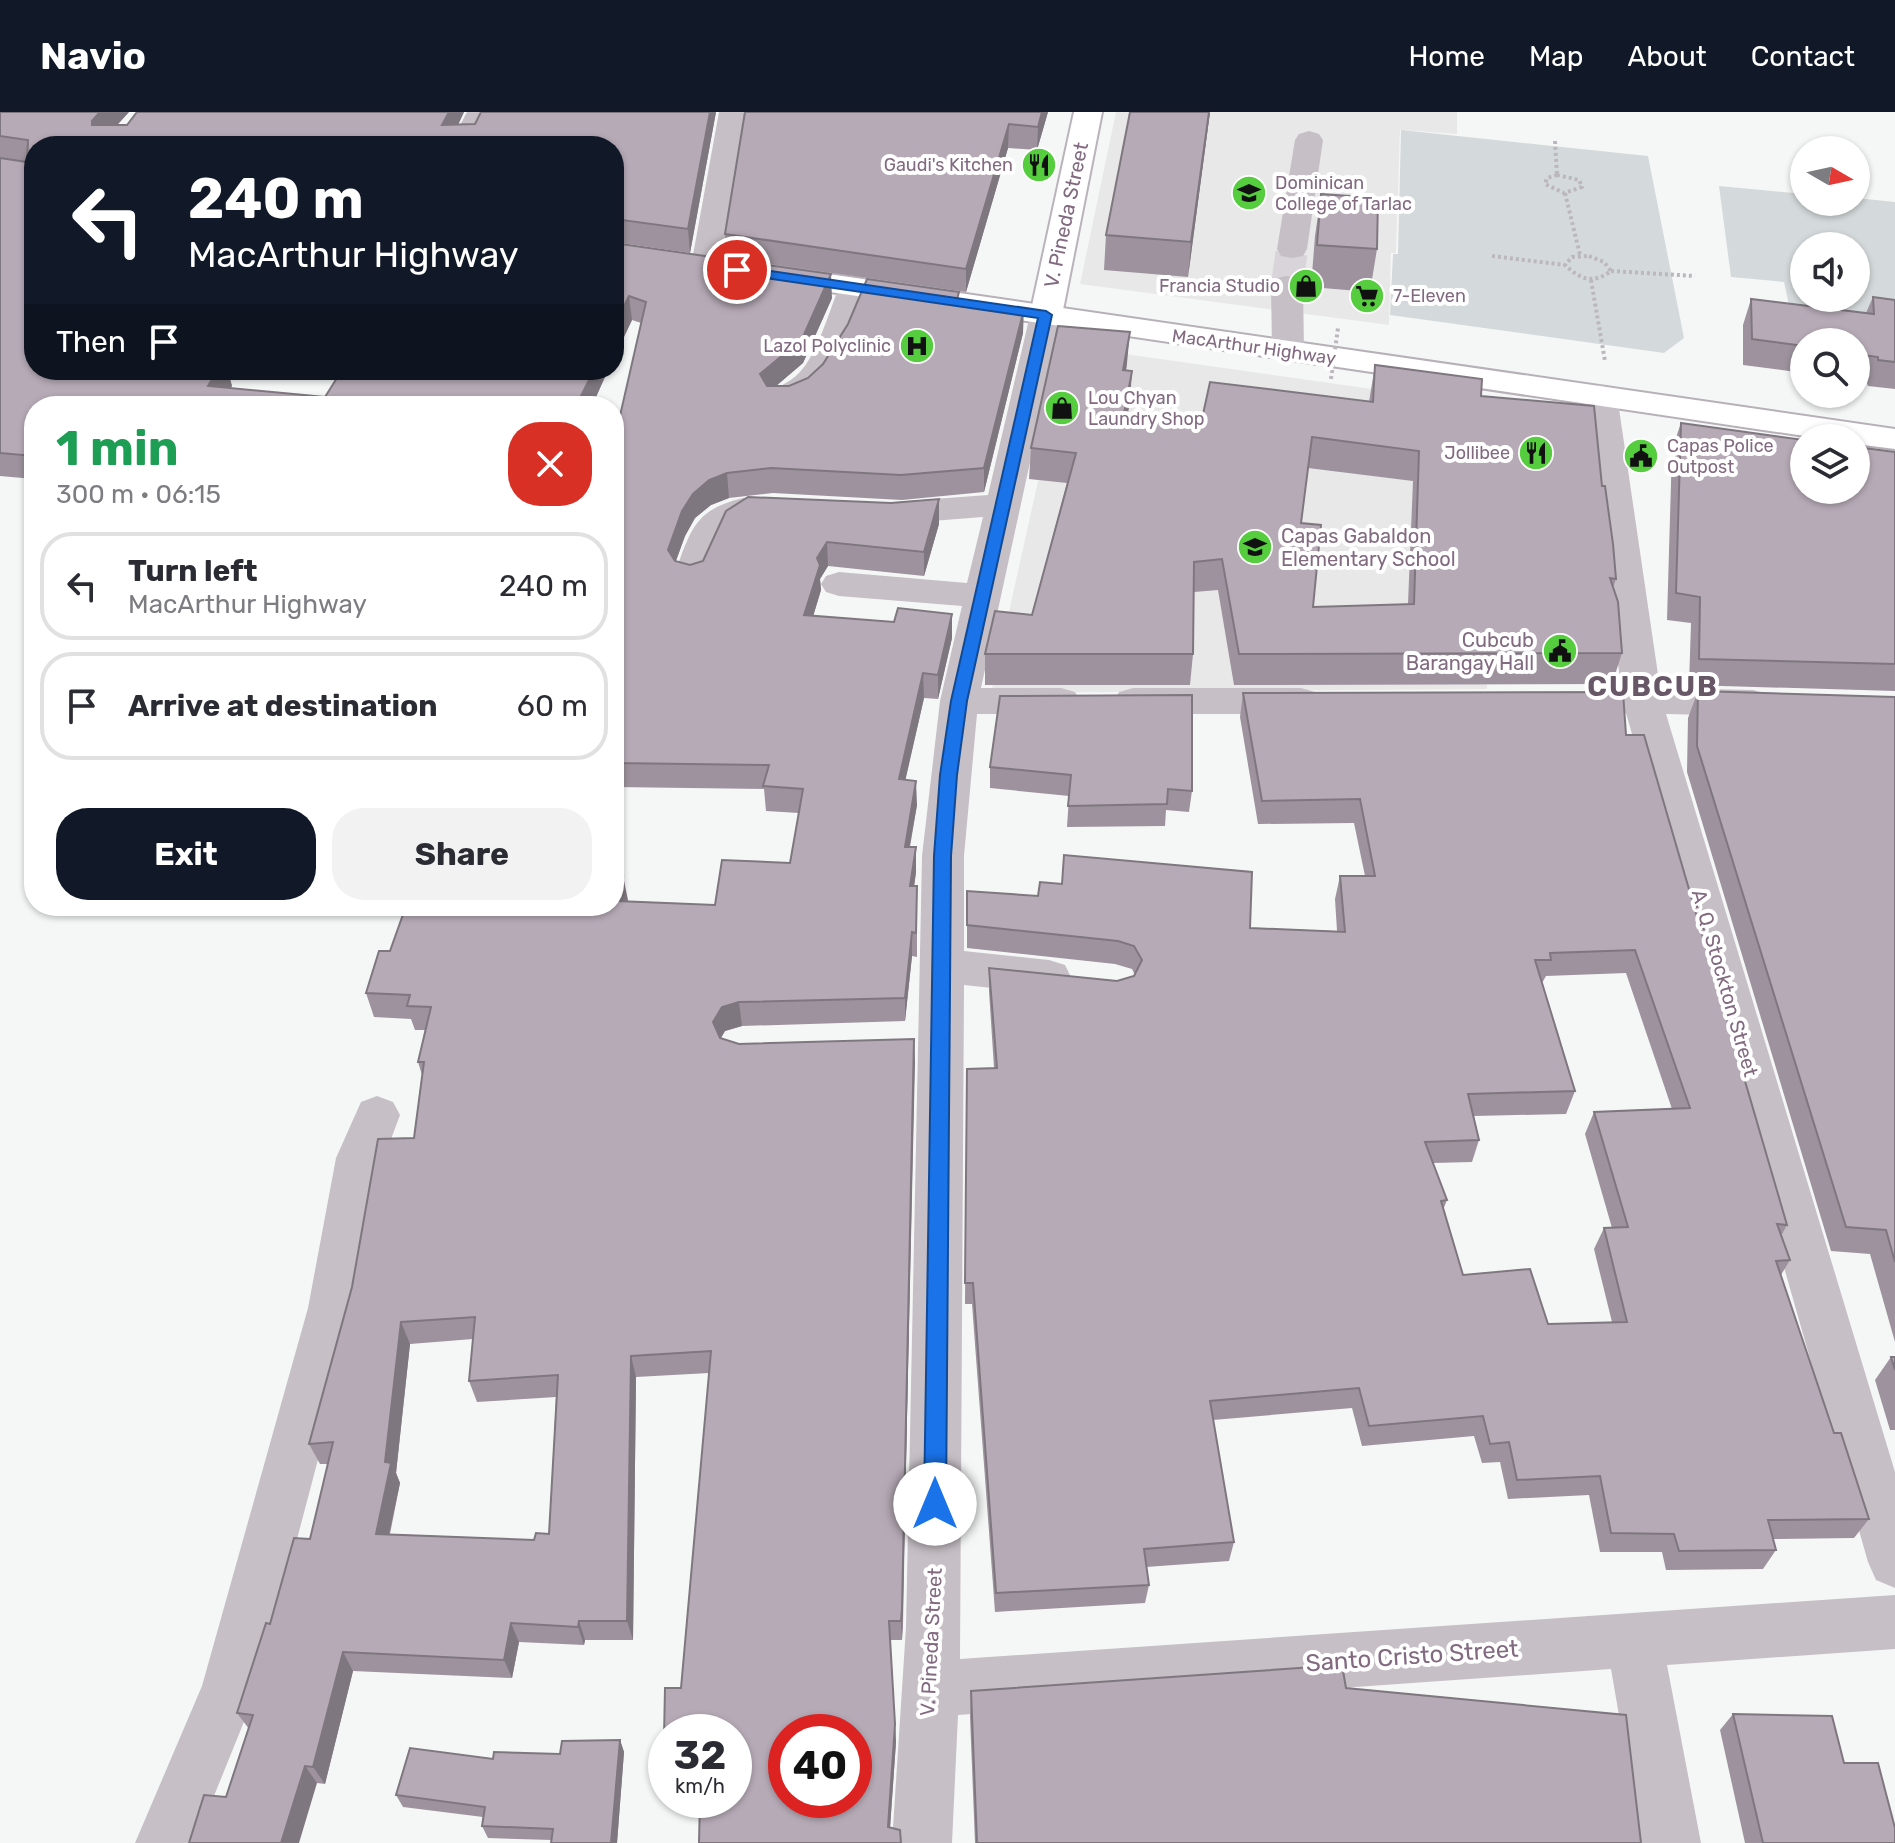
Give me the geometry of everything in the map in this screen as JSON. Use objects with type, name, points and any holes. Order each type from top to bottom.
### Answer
[{"type":"main road","name":"V. Pineda Street","points":[[1046,315],[1088,112]]},
{"type":"main road","name":"MacArthur Highway","points":[[692,264],[1895,439]]},
{"type":"street","points":[[468,136],[481,112]]},
{"type":"street","points":[[692,264],[733,112]]},
{"type":"street","points":[[1292,249],[1309,140]]},
{"type":"street","points":[[1287,285],[1288,352]]},
{"type":"street","points":[[781,400],[809,383],[822,366],[855,287]]},
{"type":"street","name":"V. Pineda Street","points":[[922,1843],[934,1627],[917,1042],[944,966],[943,856],[959,701],[1046,315]]},
{"type":"street","name":"A. Q. Stockton Street","points":[[1610,396],[1642,700],[1895,1562]]},
{"type":"street","points":[[692,575],[711,524],[728,511],[748,507],[892,514],[1001,505]]},
{"type":"street","points":[[839,584],[981,596]]},
{"type":"street","points":[[1578,700],[1784,704]]},
{"type":"street","points":[[959,701],[1340,701]]},
{"type":"street","points":[[944,966],[1084,980]]},
{"type":"street","points":[[165,1843],[230,1687],[333,1308],[360,1158],[377,1115]]},
{"type":"street","name":"Santo Cristo Street","points":[[929,1689],[1894,1625]]},
{"type":"street","points":[[1634,1640],[1671,1843]]},
{"type":"path","points":[[1555,141],[1557,175]]},
{"type":"path","points":[[1557,175],[1579,180],[1582,187],[1577,192],[1565,193],[1552,190],[1545,184],[1547,178],[1557,175]]},
{"type":"path","points":[[1565,193],[1580,255]]},
{"type":"path","points":[[1565,265],[1580,255],[1607,263],[1611,271]]},
{"type":"path","points":[[1492,256],[1565,265],[1578,277],[1591,280],[1600,279],[1611,271],[1695,276]]},
{"type":"path","points":[[1591,280],[1610,396]]},
{"type":"path","points":[[1331,379],[1338,328]]},
{"type":"shaded area","name":"Dominican College of Tarlac","points":[[1116,112],[1457,112],[1457,134],[1400,130],[1396,253],[1391,253],[1389,325],[1080,284]]},
{"type":"shaded area","points":[[1401,130],[1648,156],[1684,338],[1664,353],[1390,315],[1393,254],[1398,254]]},
{"type":"shaded area","points":[[1719,186],[1790,193],[1790,216],[1870,216],[1870,199],[1895,202],[1895,315],[1863,312],[1870,312],[1870,232],[1790,232],[1790,305],[1784,282],[1731,277]]},
{"type":"shaded area","name":"Capas Gabaldon Elementary School","points":[[1068,346],[1485,405],[1487,689],[991,693]]},
{"type":"building","points":[[0,112],[100,112],[92,125],[127,125],[137,112],[449,112],[442,125],[475,124],[481,112],[710,112],[688,229],[624,220],[624,136],[24,136],[24,139],[0,136]]},
{"type":"building","points":[[745,112],[1042,112],[1038,127],[1009,124],[966,269],[725,234]]},
{"type":"building","points":[[1130,112],[1209,112],[1191,242],[1106,235]]},
{"type":"building","points":[[0,158],[24,162],[24,380],[212,380],[208,386],[314,396],[24,396],[24,455],[0,453]]},
{"type":"building","points":[[1321,194],[1378,198],[1377,249],[1317,245]]},
{"type":"building","points":[[624,244],[831,274],[802,339],[760,374],[767,386],[789,386],[808,378],[823,364],[848,324],[867,279],[959,292],[956,303],[1024,309],[984,468],[901,475],[771,468],[727,473],[709,480],[693,494],[682,511],[668,550],[675,561],[690,565],[703,561],[726,511],[748,497],[891,503],[939,499],[924,552],[827,542],[817,558],[820,565],[804,615],[894,622],[898,608],[952,614],[938,675],[923,673],[899,779],[916,781],[905,847],[916,847],[910,886],[917,886],[916,933],[912,932],[905,998],[739,1002],[722,1007],[713,1022],[720,1038],[739,1044],[914,1039],[902,1608],[901,1621],[889,1621],[895,1724],[888,1827],[900,1830],[901,1843],[699,1843],[700,1818],[752,1818],[752,1714],[664,1714],[665,1688],[681,1688],[711,1351],[631,1356],[627,1621],[579,1621],[578,1627],[511,1623],[504,1660],[343,1652],[313,1767],[305,1766],[281,1843],[189,1843],[204,1795],[226,1797],[253,1715],[237,1713],[266,1623],[270,1624],[294,1538],[310,1539],[333,1442],[309,1444],[352,1287],[378,1139],[414,1138],[424,1062],[418,1062],[431,1007],[407,1006],[410,995],[366,993],[379,951],[390,951],[402,916],[624,916],[624,901],[715,905],[722,860],[790,863],[803,789],[763,786],[769,765],[624,763],[624,398],[646,302],[629,296],[624,306]],"holes":[[[475,1317],[469,1381],[558,1375],[549,1534],[536,1533],[534,1540],[376,1534],[391,1463],[385,1462],[401,1322]]]},
{"type":"building","points":[[1873,297],[1895,300],[1895,362],[1870,356],[1870,328],[1790,328],[1790,344],[1752,339],[1751,299],[1790,304],[1790,312],[1874,314]]},
{"type":"building","name":"Capas Gabaldon Elementary School","points":[[1058,326],[1130,332],[1123,370],[1132,371],[1123,419],[1200,428],[1210,382],[1373,402],[1375,365],[1482,379],[1481,396],[1594,406],[1602,486],[1605,486],[1613,544],[1616,579],[1610,578],[1618,602],[1622,653],[1239,654],[1222,559],[1194,562],[1193,654],[985,654],[995,611],[1032,615],[1076,453],[1031,448]],"holes":[[[1312,437],[1419,451],[1414,604],[1313,607],[1321,525],[1301,523]]]},
{"type":"building","points":[[336,380],[589,380],[581,396],[326,396]]},
{"type":"building","points":[[1681,423],[1790,438],[1790,504],[1870,504],[1870,449],[1895,452],[1895,664],[1699,659],[1700,597],[1676,593]]},
{"type":"building","points":[[1698,691],[1895,697],[1895,1262],[1886,1230],[1846,1227],[1697,746]]},
{"type":"building","points":[[1623,692],[1626,735],[1644,735],[1787,1225],[1777,1224],[1790,1260],[1776,1261],[1834,1433],[1841,1433],[1869,1519],[1768,1520],[1776,1550],[1679,1551],[1674,1534],[1611,1533],[1600,1476],[1517,1480],[1509,1442],[1490,1444],[1483,1416],[1369,1426],[1359,1388],[1210,1401],[1234,1542],[1144,1549],[1149,1585],[996,1593],[973,1283],[965,1283],[967,1069],[997,1068],[989,968],[1117,981],[1134,976],[1142,960],[1134,946],[1118,941],[967,925],[967,891],[1038,896],[1040,882],[1062,884],[1064,855],[1252,872],[1250,928],[1345,932],[1340,876],[1375,876],[1360,799],[1262,801],[1243,693]],"holes":[[[1635,950],[1690,1108],[1594,1112],[1628,1227],[1604,1228],[1627,1322],[1548,1324],[1530,1269],[1463,1275],[1441,1201],[1447,1200],[1425,1142],[1479,1140],[1468,1094],[1575,1091],[1535,960],[1551,960],[1550,953]]]},
{"type":"building","points":[[1192,695],[1192,791],[1168,789],[1167,804],[1068,806],[1071,775],[990,767],[1000,696]]},
{"type":"building","points":[[1342,1665],[1346,1688],[1626,1715],[1641,1843],[977,1843],[971,1691]]},
{"type":"building","points":[[1733,1714],[1832,1716],[1844,1763],[1878,1763],[1895,1828],[1895,1843],[1763,1843]]},
{"type":"building","points":[[620,1740],[611,1843],[551,1843],[553,1829],[482,1826],[485,1807],[396,1795],[410,1748],[493,1759],[494,1752],[560,1754],[562,1741]]},
{"type":"tunnel","points":[[1287,285],[1292,249]]},
{"type":"place","name":"Gaudi's Kitchen","points":[[1039,165]]},
{"type":"place","name":"Dominican College of Tarlac","points":[[1249,193]]},
{"type":"place","name":"Francia Studio","points":[[1306,286]]},
{"type":"place","name":"7-Eleven","points":[[1367,296]]},
{"type":"place","name":"Lazol Polyclinic","points":[[917,346]]},
{"type":"place","name":"Lou Chyan Laundry Shop","points":[[1062,408]]},
{"type":"place","name":"Jollibee","points":[[1536,453]]},
{"type":"place","name":"Capas Police Outpost","points":[[1641,456]]},
{"type":"place","name":"Capas Gabaldon Elementary School","points":[[1255,547]]},
{"type":"place","name":"Cubcub Barangay Hall","points":[[1560,651]]},
{"type":"district","name":"CUBCUB","points":[[1653,686]]},
{"type":"route","points":[[737,270],[1046,315],[959,701],[949,775],[943,856],[935,1504]]}]
